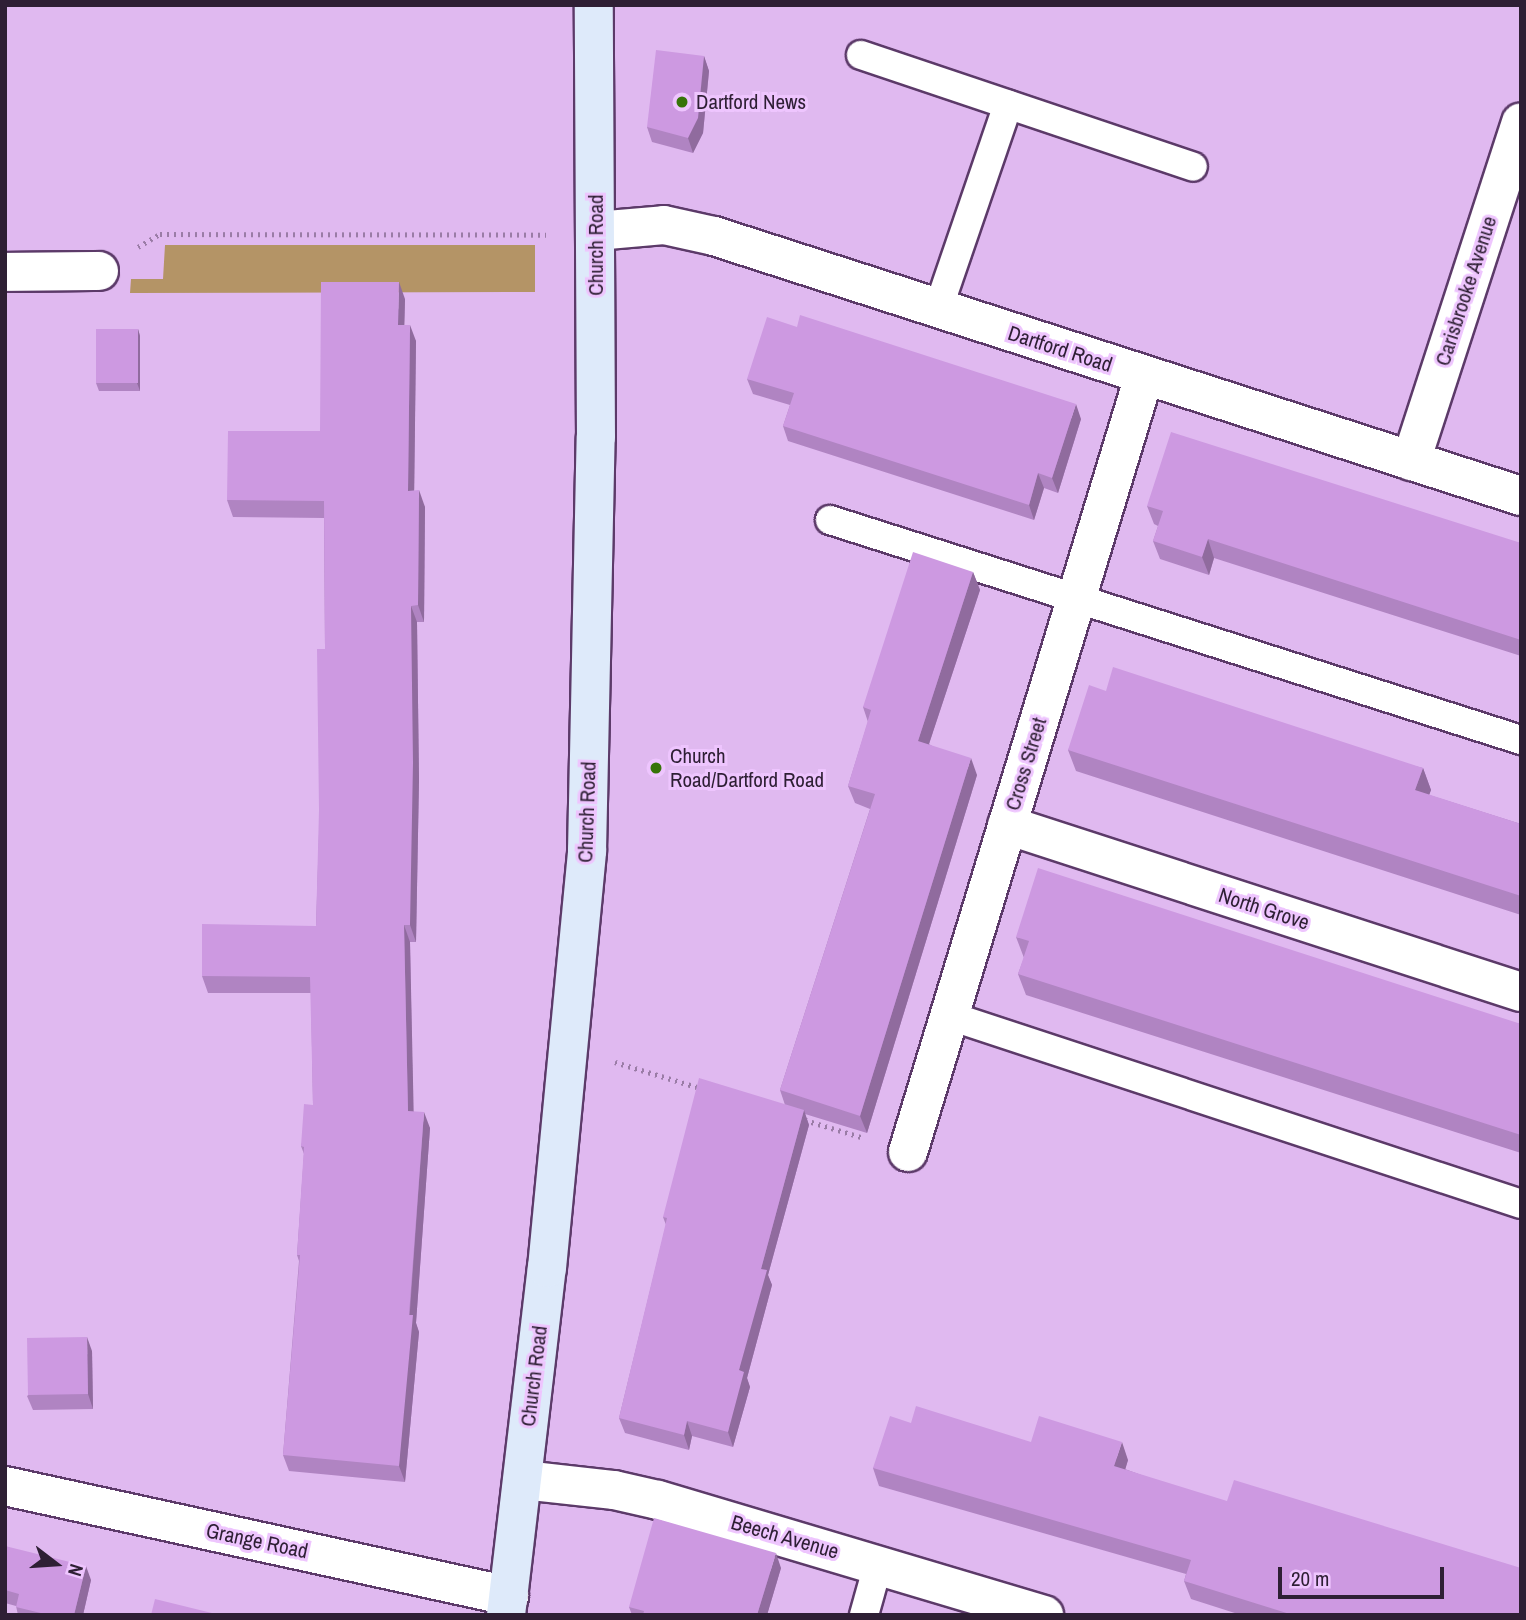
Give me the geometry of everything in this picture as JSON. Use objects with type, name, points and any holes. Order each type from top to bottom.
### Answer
[{"type":"main road","name":"Church Road","points":[[508,1605],[568,1048],[587,837],[593,644],[596,231],[594,5]]},
{"type":"street","name":"Carisbrooke Avenue","points":[[1411,461],[1521,122]]},
{"type":"street","name":"Dartford Road","points":[[596,231],[640,225],[688,229],[1521,496]]},
{"type":"street","points":[[5,272],[99,271]]},
{"type":"street","name":"Cross Street","points":[[908,1152],[1144,376]]},
{"type":"street","name":"North Grove","points":[[1007,825],[1521,992]]},
{"type":"street","name":"Beech Avenue","points":[[523,1480],[614,1490],[658,1500],[1044,1615]]},
{"type":"street","name":"Grange Road","points":[[5,1486],[508,1605]]},
{"type":"lane","points":[[861,55],[1193,167]]},
{"type":"lane","points":[[939,309],[1008,105]]},
{"type":"lane","points":[[830,520],[1521,740]]},
{"type":"lane","points":[[950,1016],[1521,1204]]},
{"type":"lane","points":[[864,1615],[878,1565]]},
{"type":"path","points":[[99,271],[160,234],[540,235],[596,231]]},
{"type":"path","points":[[568,1048],[712,1092]]},
{"type":"path","points":[[803,1120],[908,1152]]},
{"type":"shaded area","points":[[165,245],[535,245],[535,292],[130,293],[131,279],[163,279]]},
{"type":"building","name":"Dartford News","points":[[656,50],[704,56],[698,118],[688,138],[647,127]]},
{"type":"building","points":[[321,282],[399,282],[398,325],[410,325],[408,491],[419,490],[418,605],[411,606],[413,763],[410,925],[404,925],[408,1111],[424,1112],[409,1315],[413,1315],[399,1466],[283,1455],[300,1255],[297,1255],[304,1104],[313,1105],[310,977],[202,976],[202,924],[316,926],[319,810],[317,649],[325,649],[324,501],[227,500],[228,431],[320,431]]},
{"type":"building","points":[[800,315],[1076,404],[1052,478],[1038,473],[1029,505],[783,426],[794,393],[747,379],[767,317],[797,327]]},
{"type":"building","points":[[96,329],[138,329],[138,383],[96,383]]},
{"type":"building","points":[[1171,432],[1521,543],[1521,640],[1208,539],[1202,557],[1153,541],[1163,511],[1147,506]]},
{"type":"building","points":[[913,552],[973,572],[918,741],[971,758],[860,1116],[780,1090],[875,794],[848,786],[871,710],[863,707]]},
{"type":"building","points":[[1113,667],[1423,768],[1415,790],[1521,824],[1521,896],[1068,750],[1089,685],[1106,691]]},
{"type":"building","points":[[1038,868],[1521,1024],[1521,1135],[1018,974],[1029,941],[1016,937]]},
{"type":"building","points":[[699,1078],[804,1110],[761,1269],[767,1270],[739,1370],[744,1372],[728,1432],[687,1421],[684,1435],[619,1418],[667,1218],[663,1217]]},
{"type":"building","points":[[87,1337],[88,1394],[28,1395],[27,1338]]},
{"type":"building","points":[[916,1406],[1031,1442],[1039,1416],[1122,1442],[1114,1466],[1227,1501],[1234,1480],[1521,1568],[1521,1615],[1293,1615],[1184,1581],[1191,1560],[873,1468],[890,1416],[911,1423]]},
{"type":"building","points":[[654,1518],[776,1553],[757,1615],[643,1615],[644,1611],[629,1607]]},
{"type":"building","points":[[5,1546],[86,1566],[74,1615],[49,1615],[16,1607],[19,1594],[5,1590]]},
{"type":"building","points":[[155,1599],[220,1615],[151,1615]]},
{"type":"place","name":"Dartford News","points":[[682,102]]},
{"type":"place","name":"Church Road/Dartford Road","points":[[656,768]]}]
